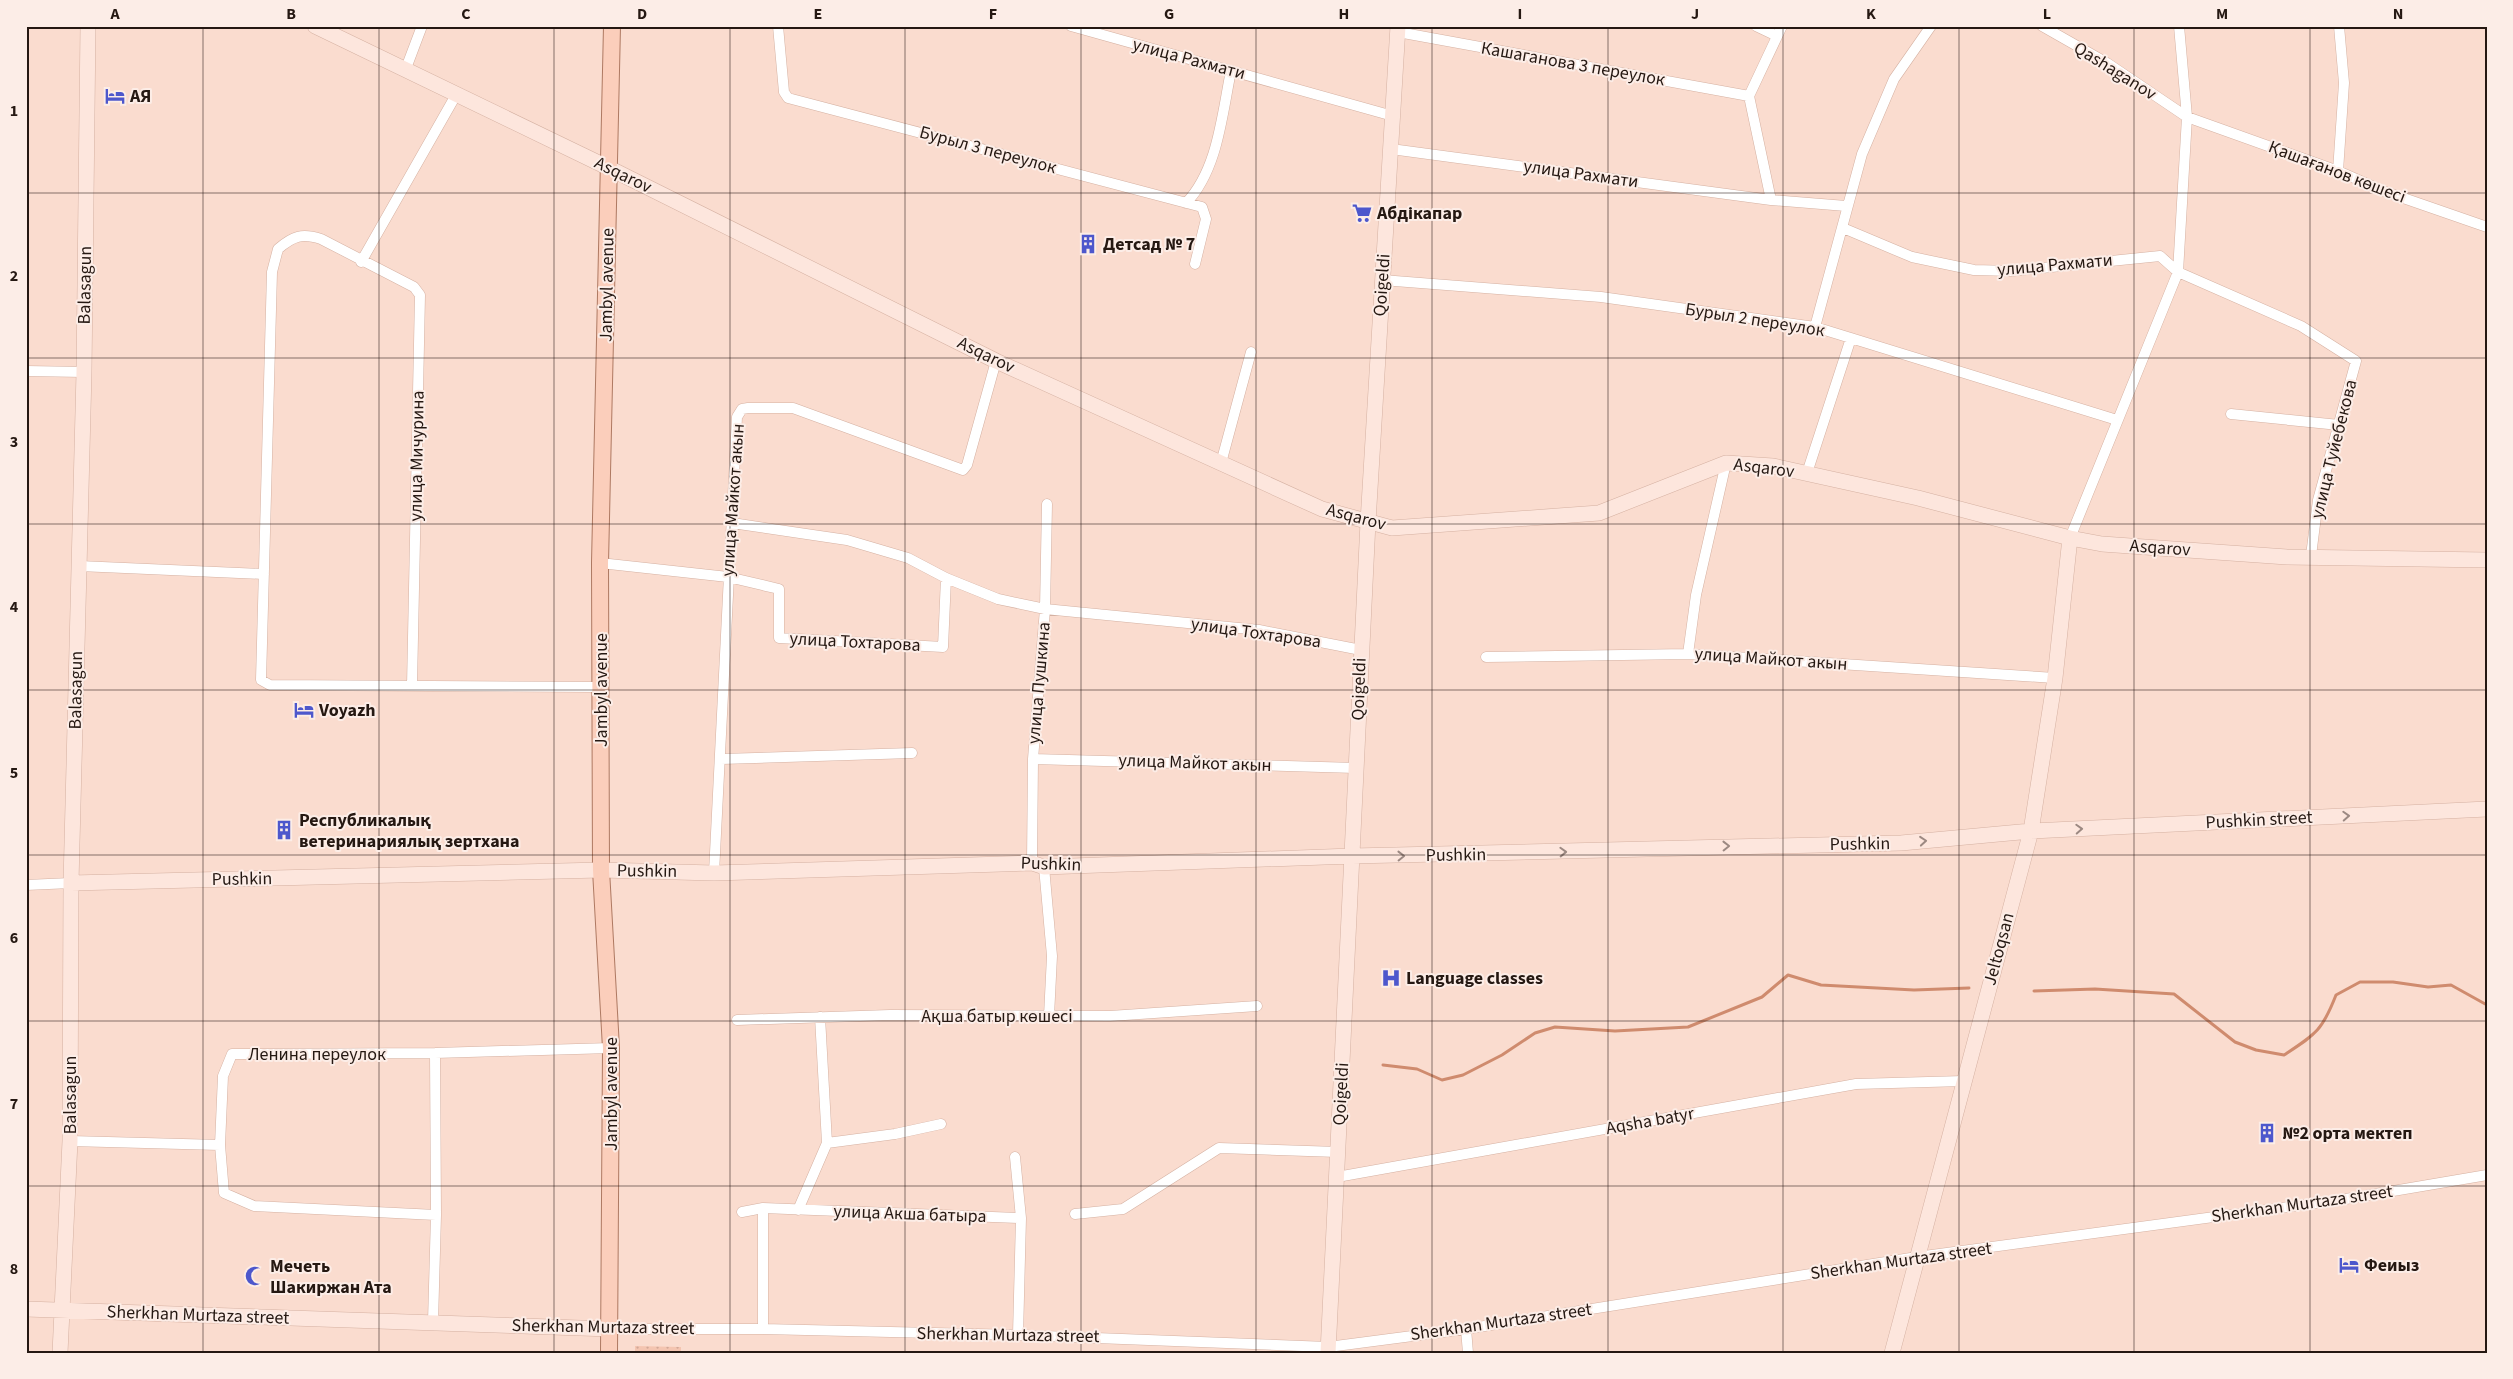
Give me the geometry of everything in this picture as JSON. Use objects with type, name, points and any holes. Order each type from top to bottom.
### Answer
[{"type":"main road","name":"Jambyl avenue","points":[[609,1353],[612,1048],[601,870],[602,687],[600,563],[612,26]]},
{"type":"street","name":"Balasagun","points":[[60,1353],[70,1141],[71,883],[84,372],[88,26]]},
{"type":"street","name":"Asqarov","points":[[314,26],[609,168],[996,361],[1322,509],[1392,528],[1599,513],[1726,463],[1773,466],[1807,473],[1918,498],[2070,538],[2102,544],[2287,557],[2487,560]]},
{"type":"street","points":[[406,71],[422,26]]},
{"type":"street","name":"Бурыл 3 переулок","points":[[778,26],[784,92],[788,98],[1202,207],[1205,211],[1206,219],[1195,264]]},
{"type":"street","name":"улица Рахмати","points":[[1071,26],[1393,116]]},
{"type":"street","points":[[1756,26],[1780,31],[1749,96],[1771,200],[1846,206]]},
{"type":"street","points":[[1815,327],[1843,228],[1846,206],[1862,154],[1894,79],[1931,26]]},
{"type":"street","name":"Qashaganov","points":[[2042,26],[2107,63],[2187,117]]},
{"type":"street","points":[[2070,538],[2178,272],[2187,117],[2179,26]]},
{"type":"street","points":[[2338,171],[2344,83],[2339,26]]},
{"type":"street","name":"Кашаганова 3 переулок","points":[[1398,29],[1749,96]]},
{"type":"street","name":"Qoigeldi","points":[[1328,1350],[1361,650],[1398,29]]},
{"type":"street","points":[[1186,202],[1198,190],[1212,156],[1231,71]]},
{"type":"street","points":[[361,262],[456,95]]},
{"type":"street","name":"Қашағанов көшесі","points":[[2187,117],[2338,171],[2386,192],[2487,227]]},
{"type":"street","name":"улица Рахмати","points":[[1391,149],[1771,200]]},
{"type":"street","name":"улица Рахмати","points":[[1843,228],[1912,257],[1974,270],[2012,271],[2160,256],[2178,272]]},
{"type":"street","name":"улица Мичурина","points":[[412,686],[421,300],[414,287],[306,234],[288,240],[278,249],[273,262],[261,680],[270,685],[412,686],[602,687]]},
{"type":"street","name":"улица Туйебекова","points":[[2178,272],[2301,326],[2356,361],[2318,500],[2311,556]]},
{"type":"street","name":"Бурыл 2 переулок","points":[[1382,280],[1602,297],[1815,327],[2117,420]]},
{"type":"street","points":[[1807,473],[1850,338]]},
{"type":"street","points":[[1221,463],[1251,352]]},
{"type":"street","name":"улица Майкот акын","points":[[714,873],[737,417],[742,409],[793,408],[963,470],[967,465],[996,361]]},
{"type":"street","points":[[26,371],[84,372]]},
{"type":"street","points":[[2231,414],[2339,425]]},
{"type":"street","points":[[1688,654],[1696,595],[1726,463]]},
{"type":"street","name":"улица Пушкина","points":[[1047,504],[1045,609],[1033,759],[1038,865],[1052,956],[1048,1016]]},
{"type":"street","name":"улица Тохтарова","points":[[732,523],[847,540],[908,558],[946,578],[998,599],[1045,609],[1259,630],[1361,650]]},
{"type":"street","name":"Jeltoqsan","points":[[1892,1353],[2030,831],[2055,678],[2070,538]]},
{"type":"street","name":"улица Тохтарова","points":[[600,563],[728,577],[779,589],[778,638],[943,647],[946,578]]},
{"type":"street","points":[[79,566],[264,574]]},
{"type":"street","name":"улица Майкот акын","points":[[1486,657],[1688,654],[2055,678]]},
{"type":"street","points":[[721,759],[912,753]]},
{"type":"street","name":"улица Майкот акын","points":[[1033,759],[1356,768]]},
{"type":"street","name":"Pushkin street","points":[[2030,831],[2487,809]]},
{"type":"street","name":"Pushkin","points":[[71,883],[601,870],[714,873],[1901,843],[2030,831]]},
{"type":"street","points":[[26,885],[71,883]]},
{"type":"street","name":"Ақша батыр көшесі","points":[[737,1020],[890,1015],[1110,1016],[1257,1006]]},
{"type":"street","points":[[798,1210],[827,1143],[820,1017]]},
{"type":"street","name":"Ленина переулок","points":[[436,1215],[254,1206],[224,1193],[220,1145],[223,1076],[232,1054],[435,1053],[612,1048]]},
{"type":"street","points":[[433,1322],[436,1215],[435,1053]]},
{"type":"street","name":"Aqsha batyr","points":[[1337,1177],[1856,1084],[1964,1081]]},
{"type":"street","points":[[827,1143],[895,1134],[941,1124]]},
{"type":"street","points":[[70,1141],[220,1145]]},
{"type":"street","points":[[1075,1214],[1123,1208],[1218,1148],[1338,1152]]},
{"type":"street","points":[[1015,1157],[1021,1218],[1018,1335]]},
{"type":"street","name":"Sherkhan Murtaza street","points":[[26,1309],[610,1329],[763,1329],[1018,1335],[1328,1350],[1917,1257],[2340,1200],[2487,1175]]},
{"type":"street","points":[[763,1208],[763,1329]]},
{"type":"street","name":"улица Акша батыра","points":[[742,1212],[763,1208],[1021,1218]]},
{"type":"street","points":[[1466,1329],[1468,1353]]},
{"type":"shaded area","points":[[635,1346],[681,1347],[681,1353],[635,1353]]},
{"type":"waterway","points":[[1383,1065],[1417,1069],[1442,1080],[1463,1075],[1502,1055],[1535,1033],[1555,1027],[1615,1031],[1688,1027],[1762,997],[1788,975],[1821,985],[1914,990],[1969,988]]},
{"type":"waterway","points":[[2034,991],[2095,989],[2174,994],[2235,1042],[2256,1050],[2284,1055],[2317,1031],[2336,995],[2360,982],[2393,982],[2428,987],[2451,985],[2487,1005]]},
{"type":"place","name":"АЯ","points":[[115,96]]},
{"type":"place","name":"Абдiкапар","points":[[1362,213]]},
{"type":"place","name":"Детсад № 7","points":[[1088,244]]},
{"type":"place","name":"Voyazh","points":[[304,710]]},
{"type":"place","name":"Республикалық ветеринариялық зертхана","points":[[284,830]]},
{"type":"place","name":"Language classes","points":[[1391,978]]},
{"type":"place","name":"№2 орта мектеп","points":[[2267,1133]]},
{"type":"place","name":"Феиыз","points":[[2349,1265]]},
{"type":"place","name":"Мечеть Шакиржан Ата","points":[[255,1276]]}]
